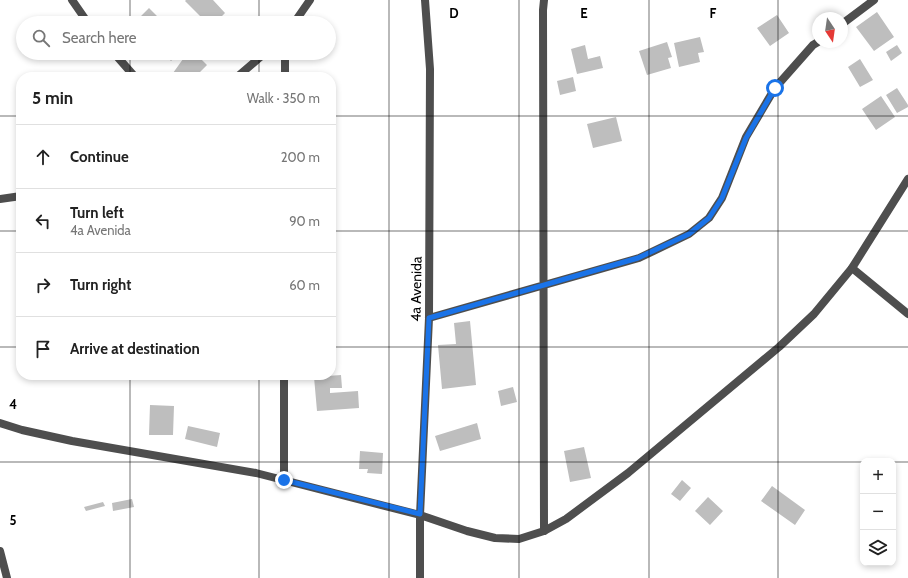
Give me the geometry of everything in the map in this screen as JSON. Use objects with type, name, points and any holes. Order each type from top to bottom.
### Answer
[{"type":"street","points":[[72,0],[83,16]]},
{"type":"street","points":[[299,16],[310,0]]},
{"type":"street","name":"4a Avenida","points":[[420,578],[420,514],[429,318],[430,69],[425,0]]},
{"type":"street","points":[[544,0],[544,531]]},
{"type":"street","points":[[848,20],[874,0]]},
{"type":"street","points":[[429,318],[638,258],[689,234],[709,218],[722,198],[746,138],[775,88],[812,46]]},
{"type":"street","points":[[120,60],[131,72]]},
{"type":"street","points":[[243,72],[257,60]]},
{"type":"street","points":[[285,60],[285,72]]},
{"type":"street","points":[[0,423],[22,430],[72,441],[284,480],[420,514],[467,531],[494,538],[518,539],[544,531],[566,519],[628,473],[779,347],[814,314],[852,268],[908,179]]},
{"type":"street","points":[[0,199],[16,197]]},
{"type":"street","points":[[852,268],[908,314]]},
{"type":"street","points":[[284,380],[284,480]]},
{"type":"street","points":[[0,551],[7,578]]},
{"type":"building","points":[[213,0],[225,13],[222,16],[200,16],[185,1]]},
{"type":"building","points":[[149,8],[157,16],[141,16]]},
{"type":"building","points":[[877,12],[894,37],[874,51],[856,27]]},
{"type":"building","points":[[777,15],[789,33],[770,46],[757,28]]},
{"type":"building","points":[[700,37],[704,52],[698,53],[700,62],[679,67],[674,43]]},
{"type":"building","points":[[667,42],[672,57],[668,58],[671,68],[647,75],[639,51]]},
{"type":"building","points":[[585,45],[588,59],[600,56],[603,68],[577,74],[571,49]]},
{"type":"building","points":[[897,45],[902,53],[891,61],[886,52]]},
{"type":"building","points":[[860,59],[873,80],[860,87],[848,67]]},
{"type":"building","points":[[182,60],[202,60],[207,65],[200,72],[174,72]]},
{"type":"building","points":[[573,77],[576,91],[560,95],[557,81]]},
{"type":"building","points":[[897,88],[908,107],[897,113],[886,95]]},
{"type":"building","points":[[881,96],[895,117],[876,130],[862,109]]},
{"type":"building","points":[[616,117],[622,141],[593,148],[587,124]]},
{"type":"building","points":[[470,321],[476,385],[442,389],[438,345],[456,344],[454,323]]},
{"type":"building","points":[[336,375],[341,375],[342,388],[330,388],[330,393],[358,391],[359,408],[317,411],[314,380],[336,380]]},
{"type":"building","points":[[513,387],[517,402],[501,406],[498,391]]},
{"type":"building","points":[[150,405],[174,406],[173,435],[149,435]]},
{"type":"building","points":[[477,423],[481,439],[440,451],[435,436]]},
{"type":"building","points":[[188,426],[220,433],[217,447],[185,439]]},
{"type":"building","points":[[584,447],[591,478],[570,482],[564,451]]},
{"type":"building","points":[[360,451],[383,453],[382,474],[367,473],[368,469],[359,469]]},
{"type":"building","points":[[682,480],[691,488],[680,501],[671,494]]},
{"type":"building","points":[[772,486],[805,510],[795,525],[761,501]]},
{"type":"building","points":[[708,497],[723,511],[710,525],[695,511]]},
{"type":"building","points":[[132,499],[134,507],[113,511],[112,503]]},
{"type":"building","points":[[103,502],[105,506],[86,511],[84,507]]},
{"type":"route","points":[[284,480],[420,514],[429,318],[638,258],[689,234],[709,218],[722,198],[746,138],[775,88]]}]
